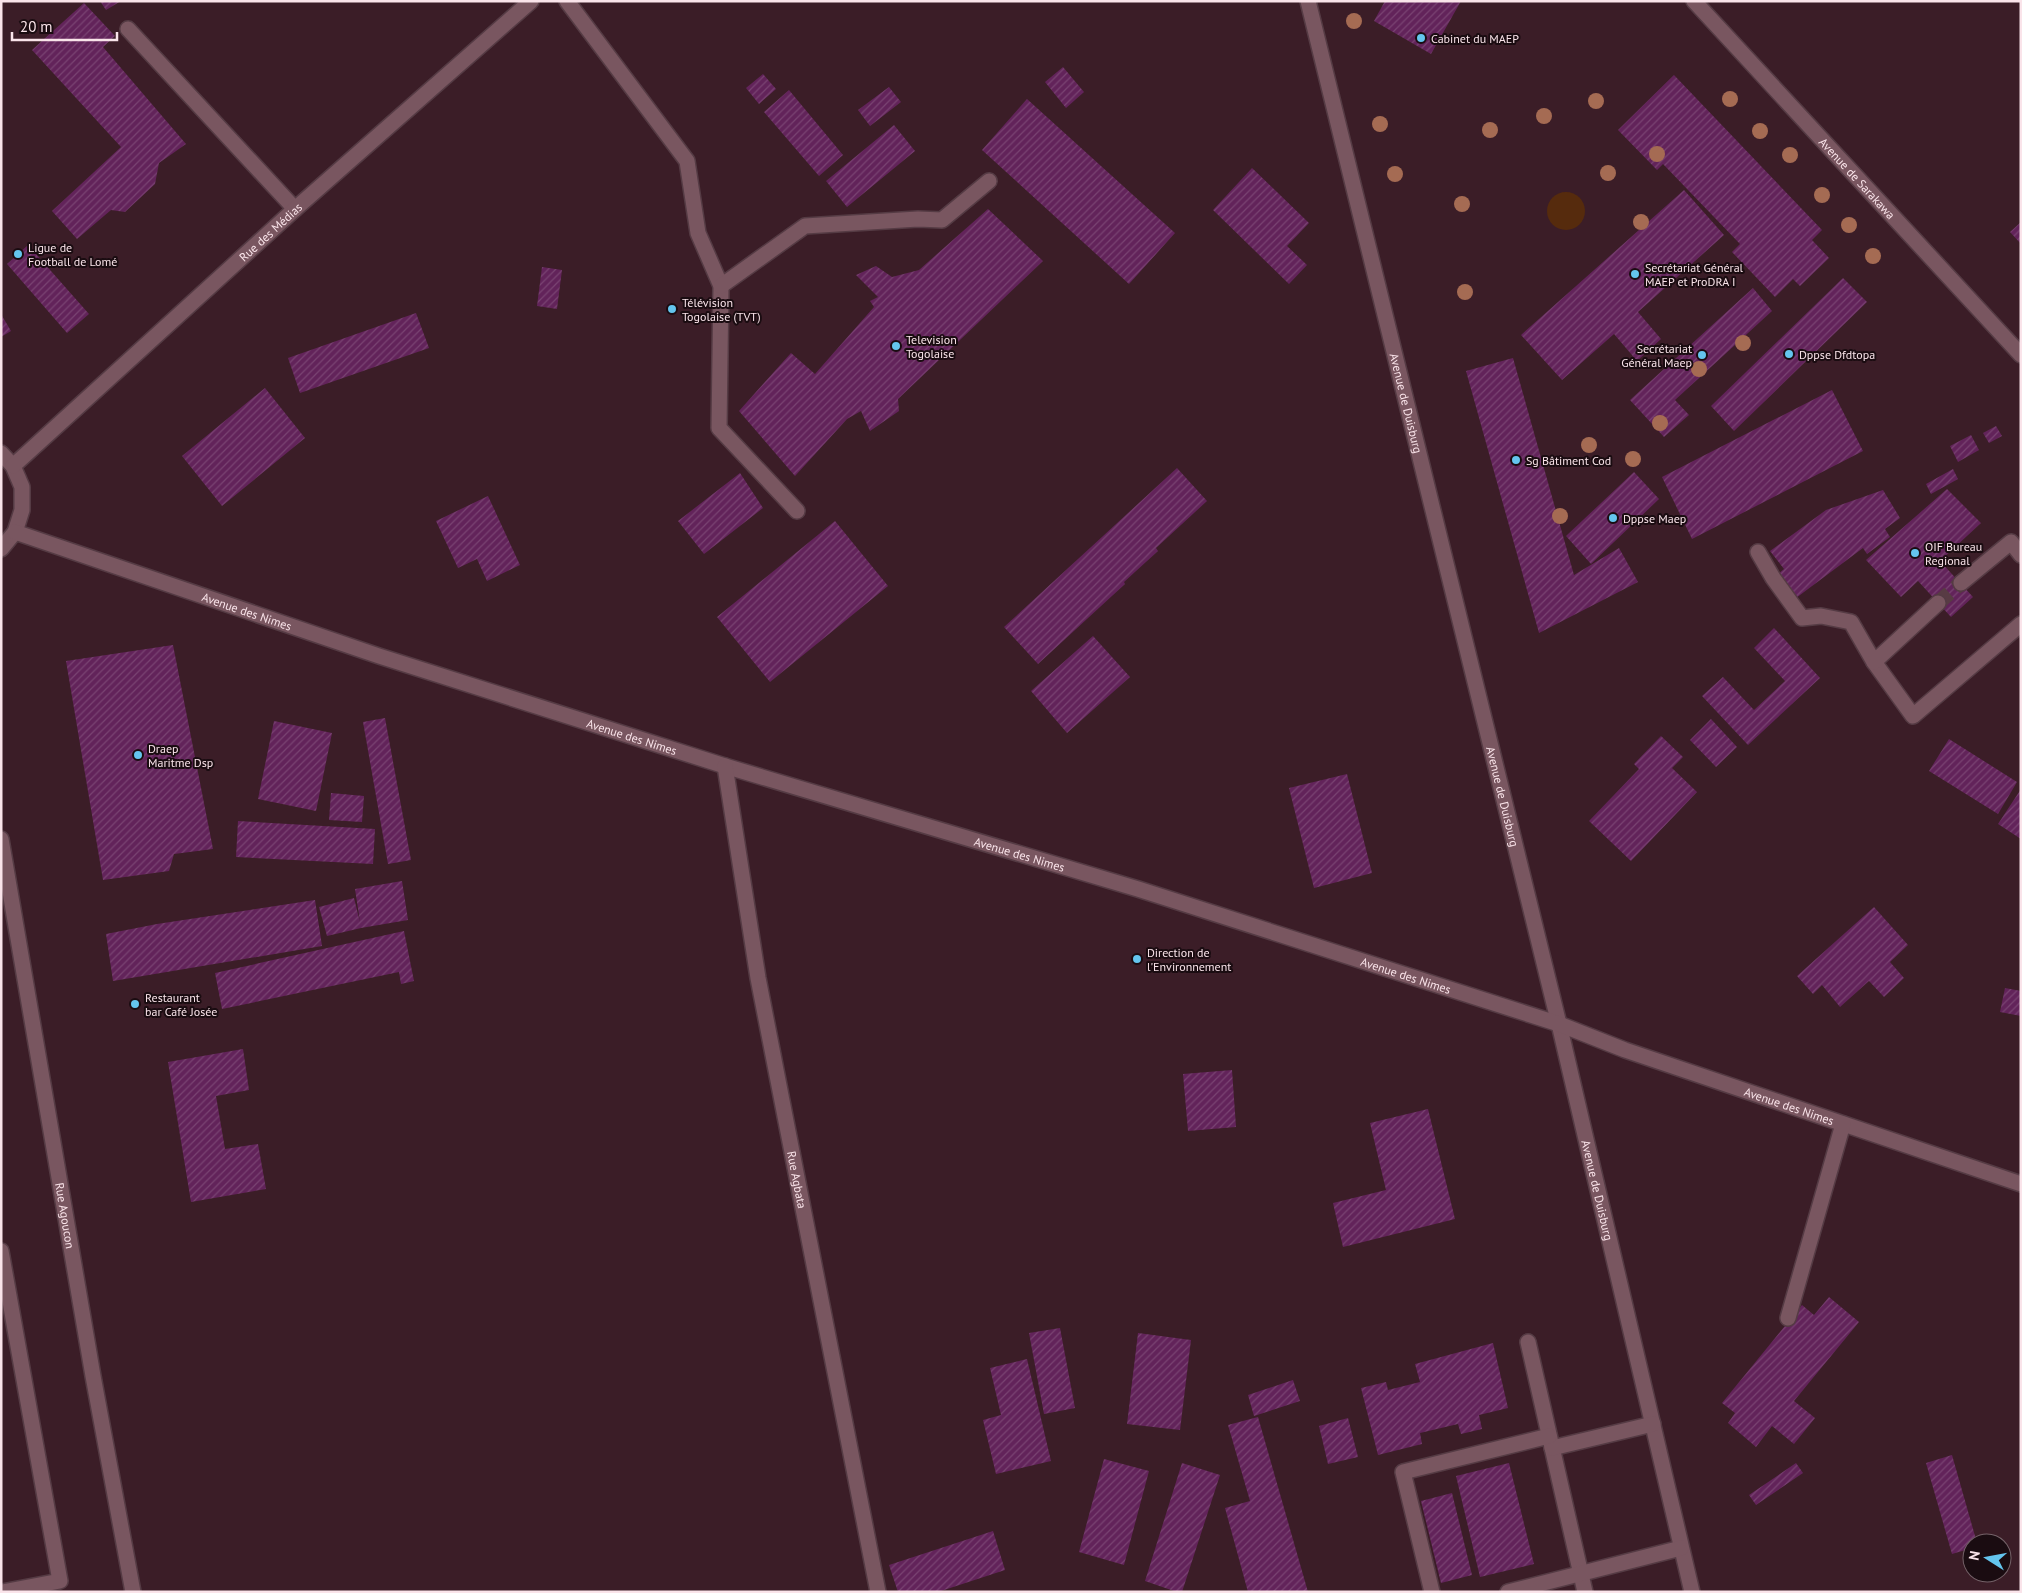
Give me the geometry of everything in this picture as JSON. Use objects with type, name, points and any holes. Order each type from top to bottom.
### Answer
[{"type":"street","name":"Rue des Médias","points":[[13,466],[295,209],[531,1]]},
{"type":"street","points":[[567,1],[687,161],[698,233],[720,286],[719,428],[797,512]]},
{"type":"street","name":"Avenue de Duisburg","points":[[1308,1],[1559,1024],[1692,1592]]},
{"type":"street","name":"Avenue de Sarakawa","points":[[1694,1],[2021,355]]},
{"type":"street","points":[[128,29],[295,209]]},
{"type":"street","points":[[720,286],[805,226],[942,220],[990,181]]},
{"type":"street","points":[[1,453],[13,466],[22,487],[22,510],[15,532],[1,549]]},
{"type":"street","name":"Avenue des Nimes","points":[[15,532],[379,656],[725,766],[1138,889],[1559,1024],[1626,1050],[2021,1184]]},
{"type":"street","points":[[1961,583],[2011,542],[2021,555]]},
{"type":"street","points":[[1758,552],[1773,578],[1802,618],[1821,616],[1851,622],[1874,662],[1913,716],[2021,624]]},
{"type":"street","points":[[1874,662],[1938,604]]},
{"type":"street","name":"Rue Agbata","points":[[725,766],[758,978],[878,1592]]},
{"type":"street","name":"Rue Agoucon","points":[[1,840],[91,1366],[133,1592]]},
{"type":"street","points":[[1788,1318],[1843,1124]]},
{"type":"street","points":[[1,1250],[61,1586],[2,1592]]},
{"type":"street","points":[[1528,1342],[1585,1592]]},
{"type":"street","points":[[1432,1592],[1403,1472],[1551,1442],[1653,1424]]},
{"type":"street","points":[[1508,1592],[1681,1548]]},
{"type":"shaded area","points":[[1566,192],[1579,198],[1585,211],[1579,224],[1566,230],[1553,224],[1547,211],[1553,198]]},
{"type":"building","points":[[100,1],[121,1],[106,10]]},
{"type":"building","name":"Cabinet du MAEP","points":[[1385,1],[1461,1],[1431,54],[1374,21]]},
{"type":"building","points":[[84,3],[115,36],[103,47],[186,144],[159,163],[155,184],[125,212],[111,210],[77,239],[52,211],[121,147],[32,50]]},
{"type":"building","points":[[1063,67],[1084,92],[1066,108],[1045,82]]},
{"type":"building","points":[[763,74],[776,89],[759,104],[746,88]]},
{"type":"building","points":[[1674,75],[1822,230],[1812,240],[1829,258],[1800,286],[1793,279],[1775,297],[1732,252],[1740,244],[1663,164],[1657,170],[1618,130]]},
{"type":"building","points":[[889,87],[901,102],[870,126],[858,110]]},
{"type":"building","points":[[789,90],[843,155],[819,176],[764,112]]},
{"type":"building","points":[[1027,99],[1175,233],[1129,284],[982,150]]},
{"type":"building","points":[[894,125],[915,151],[847,207],[826,181]]},
{"type":"building","points":[[1252,168],[1309,223],[1287,246],[1307,265],[1289,284],[1213,210]]},
{"type":"building","name":"Secrétariat Général MAEP et ProDRA I","points":[[1684,190],[1724,235],[1638,312],[1661,339],[1637,361],[1614,334],[1562,380],[1521,335]]},
{"type":"building","name":"Television Togolaise","points":[[988,209],[1043,261],[898,399],[899,411],[870,431],[861,411],[847,419],[795,476],[739,411],[791,353],[815,374],[874,307],[870,301],[878,297],[856,275],[876,266],[892,277],[919,270]]},
{"type":"building","points":[[2021,222],[2021,244],[2010,232]]},
{"type":"building","points":[[28,245],[89,314],[67,333],[7,264]]},
{"type":"building","points":[[542,267],[562,270],[557,309],[537,306]]},
{"type":"building","name":"Dppse Dfdtopa","points":[[1843,278],[1867,302],[1734,431],[1711,406]]},
{"type":"building","name":"Secrétariat Général Maep","points":[[1753,288],[1772,311],[1675,400],[1689,415],[1664,437],[1630,400]]},
{"type":"building","points":[[416,313],[429,348],[300,393],[288,358]]},
{"type":"building","points":[[1,314],[11,331],[1,337]]},
{"type":"building","name":"Sg Bâtiment Cod","points":[[1513,358],[1574,575],[1619,548],[1638,582],[1539,633],[1466,371]]},
{"type":"building","points":[[265,388],[305,438],[222,506],[182,456]]},
{"type":"building","points":[[1832,390],[1863,451],[1692,539],[1662,477]]},
{"type":"building","points":[[1996,426],[2002,436],[1989,443],[1983,433]]},
{"type":"building","points":[[1971,435],[1979,450],[1958,462],[1950,446]]},
{"type":"building","points":[[1177,468],[1207,501],[1156,548],[1158,551],[1124,582],[1125,584],[1038,664],[1004,627]]},
{"type":"building","points":[[1953,469],[1958,479],[1931,494],[1926,484]]},
{"type":"building","name":"Dppse Maep","points":[[1634,472],[1659,499],[1591,564],[1566,536]]},
{"type":"building","points":[[740,473],[763,508],[704,554],[678,521]]},
{"type":"building","points":[[1947,489],[1981,523],[1940,561],[1973,597],[1951,617],[1918,581],[1901,597],[1866,560]]},
{"type":"building","points":[[1883,490],[1900,518],[1885,529],[1890,537],[1867,554],[1863,548],[1796,598],[1778,574],[1784,569],[1770,551],[1826,510]]},
{"type":"building","points":[[488,496],[520,565],[487,581],[477,559],[458,568],[436,521]]},
{"type":"building","points":[[835,521],[888,586],[770,682],[717,617]]},
{"type":"building","points":[[1774,628],[1820,678],[1748,745],[1702,696],[1723,677],[1754,710],[1785,681],[1754,648]]},
{"type":"building","points":[[1093,636],[1130,677],[1067,733],[1031,691]]},
{"type":"building","name":"Draep Maritme Dsp","points":[[173,645],[213,849],[174,854],[169,871],[103,880],[66,661]]},
{"type":"building","points":[[385,718],[411,860],[388,864],[363,722]]},
{"type":"building","points":[[1711,719],[1737,747],[1716,767],[1690,740]]},
{"type":"building","points":[[274,721],[332,733],[316,811],[258,799]]},
{"type":"building","points":[[1661,736],[1683,757],[1672,768],[1697,792],[1631,861],[1589,821],[1639,769],[1634,764]]},
{"type":"building","points":[[1949,739],[2017,782],[1998,814],[1929,771]]},
{"type":"building","points":[[1347,774],[1372,873],[1314,888],[1289,788]]},
{"type":"building","points":[[2021,789],[2021,839],[1998,824]]},
{"type":"building","points":[[331,793],[364,796],[362,822],[329,820]]},
{"type":"building","points":[[238,821],[375,829],[373,864],[236,857]]},
{"type":"building","points":[[402,881],[408,920],[327,936],[319,907],[354,898],[360,922],[355,889]]},
{"type":"building","points":[[315,900],[322,946],[113,981],[106,934],[157,924]]},
{"type":"building","points":[[1874,907],[1908,945],[1890,962],[1904,978],[1884,997],[1869,981],[1840,1007],[1822,985],[1813,994],[1797,976]]},
{"type":"building","points":[[404,931],[414,981],[401,984],[399,972],[222,1009],[215,973]]},
{"type":"building","points":[[2005,988],[2021,991],[2021,1016],[2000,1012]]},
{"type":"building","points":[[243,1049],[249,1090],[216,1096],[225,1149],[258,1144],[266,1189],[191,1202],[168,1062]]},
{"type":"building","points":[[1232,1070],[1236,1127],[1188,1131],[1183,1074]]},
{"type":"building","points":[[1428,1109],[1455,1219],[1343,1247],[1333,1203],[1386,1190],[1370,1123]]},
{"type":"building","points":[[1829,1297],[1859,1322],[1794,1401],[1815,1418],[1794,1444],[1772,1426],[1756,1447],[1728,1423],[1735,1413],[1722,1403],[1802,1305],[1814,1315]]},
{"type":"building","points":[[1060,1328],[1075,1408],[1044,1414],[1029,1333]]},
{"type":"building","points":[[1138,1333],[1191,1340],[1180,1430],[1127,1424]]},
{"type":"building","points":[[1493,1343],[1508,1408],[1479,1415],[1482,1429],[1461,1434],[1458,1424],[1420,1433],[1422,1444],[1378,1455],[1361,1388],[1386,1382],[1388,1390],[1420,1382],[1415,1364]]},
{"type":"building","points":[[1027,1359],[1051,1461],[996,1474],[983,1420],[1001,1415],[990,1368]]},
{"type":"building","points":[[1293,1380],[1300,1401],[1254,1416],[1248,1395]]},
{"type":"building","points":[[1258,1417],[1308,1592],[1248,1592],[1225,1508],[1250,1501],[1228,1425]]},
{"type":"building","points":[[1348,1418],[1358,1457],[1328,1464],[1319,1426]]},
{"type":"building","points":[[1952,1455],[1974,1533],[1962,1533],[1962,1551],[1952,1554],[1926,1463]]},
{"type":"building","points":[[1104,1459],[1149,1471],[1124,1565],[1079,1552]]},
{"type":"building","points":[[1182,1463],[1220,1475],[1182,1592],[1177,1592],[1145,1581]]},
{"type":"building","points":[[1509,1463],[1534,1564],[1480,1577],[1456,1476]]},
{"type":"building","points":[[1796,1463],[1803,1473],[1756,1505],[1749,1495]]},
{"type":"building","points":[[1452,1493],[1472,1575],[1441,1583],[1421,1501]]},
{"type":"building","points":[[993,1531],[1005,1570],[938,1592],[898,1592],[889,1565]]},
{"type":"tunnel","points":[[1938,603],[1961,583]]},
{"type":"place","name":"Cabinet du MAEP","points":[[1421,38]]},
{"type":"place","name":"Ligue de Football de Lomé","points":[[18,254]]},
{"type":"place","name":"Secrétariat Général MAEP et ProDRA I","points":[[1635,274]]},
{"type":"place","name":"Télévision Togolaise (TVT)","points":[[672,309]]},
{"type":"place","name":"Television Togolaise","points":[[896,346]]},
{"type":"place","name":"Dppse Dfdtopa","points":[[1789,354]]},
{"type":"place","name":"Secrétariat Général Maep","points":[[1702,355]]},
{"type":"place","name":"Sg Bâtiment Cod","points":[[1516,460]]},
{"type":"place","name":"Dppse Maep","points":[[1613,518]]},
{"type":"place","name":"OIF Bureau Regional","points":[[1915,553]]},
{"type":"place","name":"Draep Maritme Dsp","points":[[138,755]]},
{"type":"place","name":"Direction de l'Environnement","points":[[1137,959]]},
{"type":"place","name":"Restaurant bar Café Josée","points":[[135,1004]]}]
